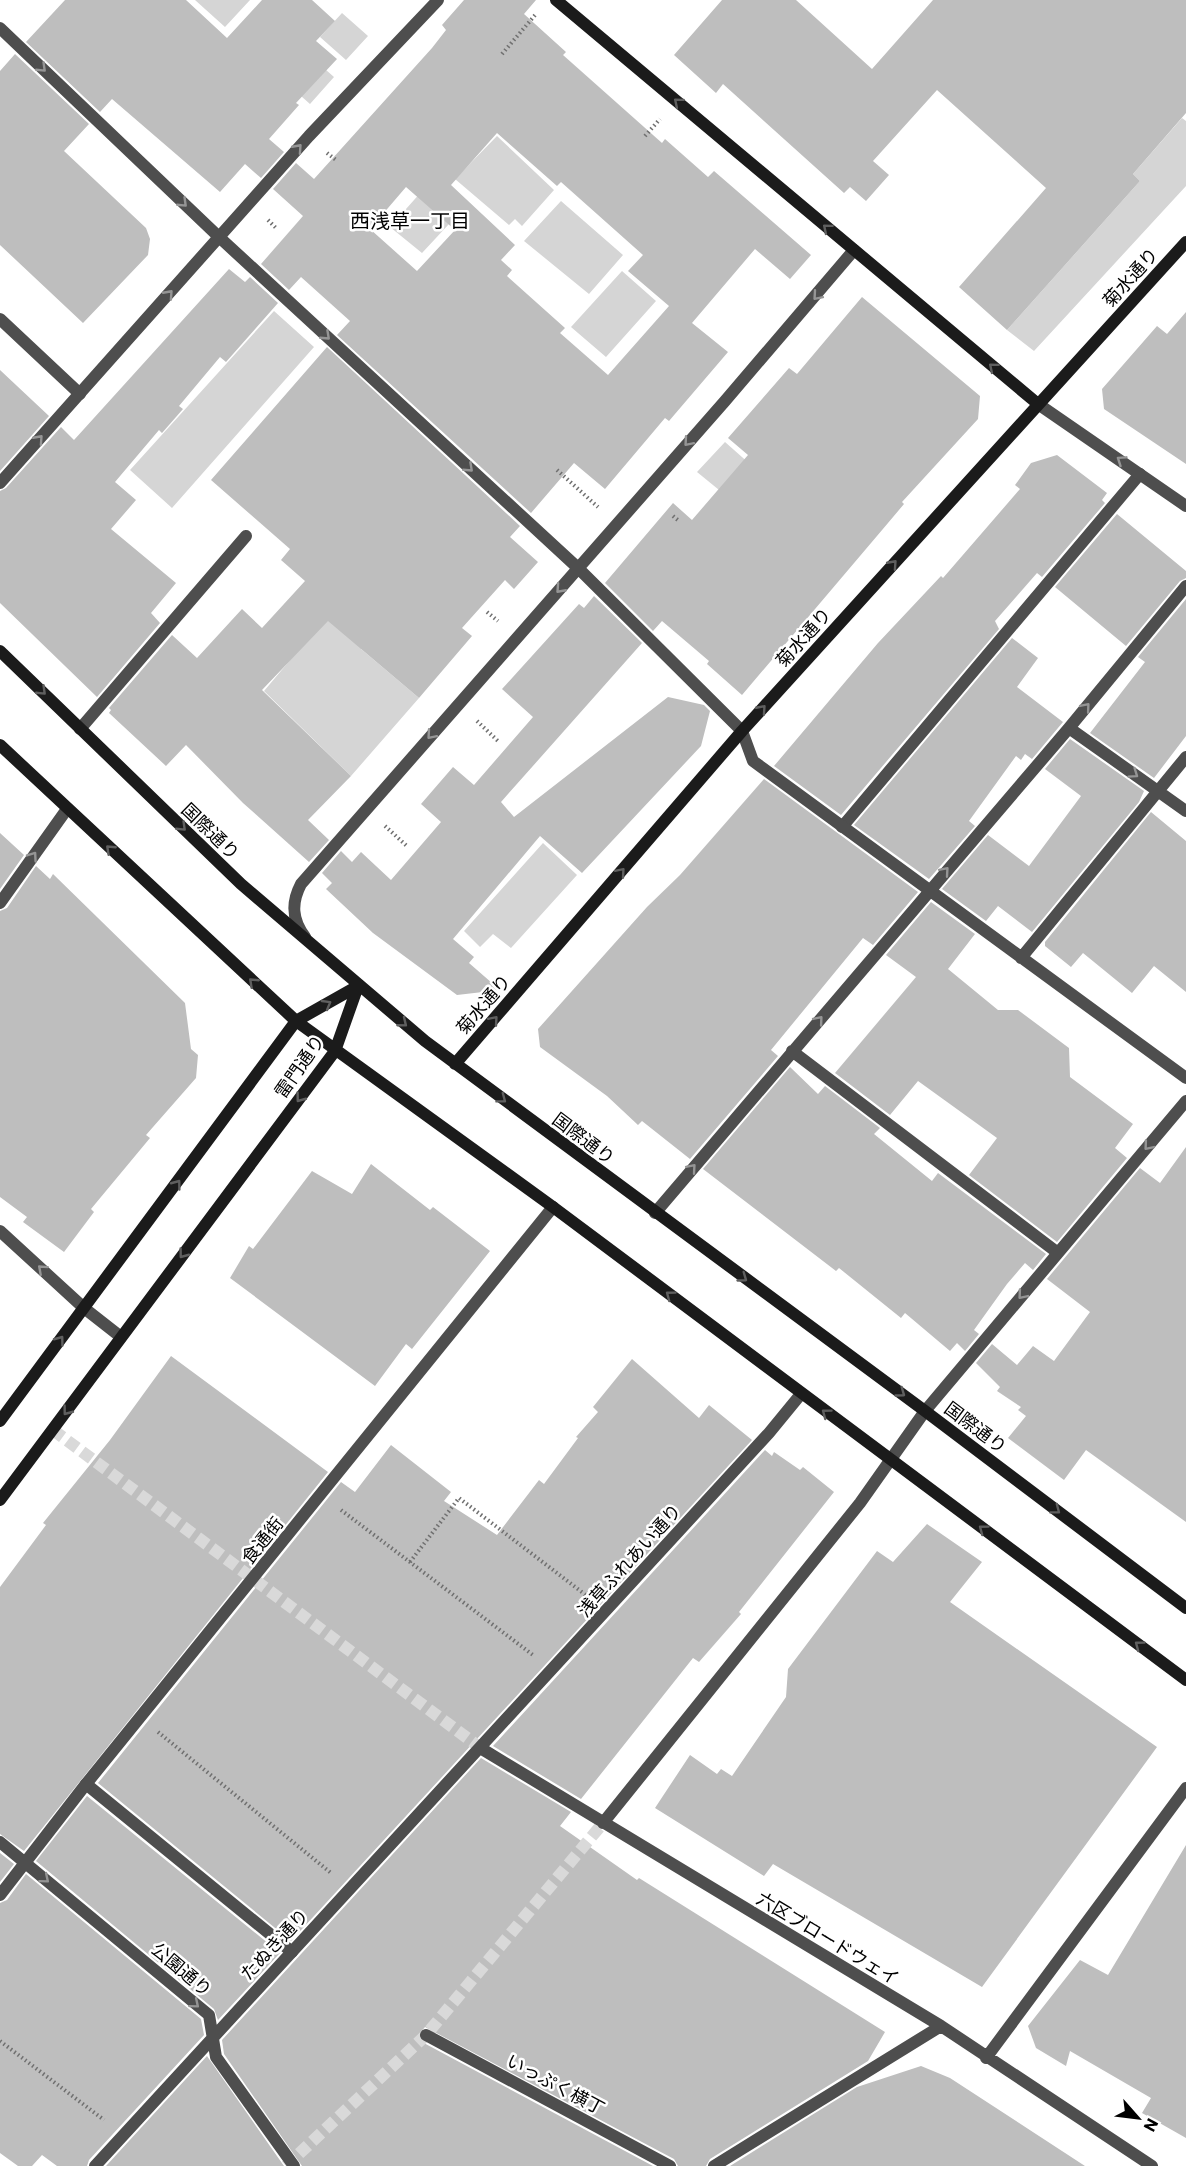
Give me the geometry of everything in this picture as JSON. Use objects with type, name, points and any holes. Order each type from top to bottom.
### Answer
[{"type":"main road","points":[[556,0],[1038,404]]},
{"type":"main road","name":"菊水通り","points":[[455,1064],[742,731],[1186,242]]},
{"type":"main road","name":"国際通り","points":[[0,651],[241,884],[358,986],[455,1064],[926,1411],[1186,1608]]},
{"type":"main road","points":[[0,745],[296,1021],[553,1207],[1186,1680]]},
{"type":"main road","name":"雷門通り","points":[[0,1421],[296,1021],[358,986]]},
{"type":"main road","name":"雷門通り","points":[[0,1500],[335,1051],[358,986]]},
{"type":"street","points":[[0,483],[309,136],[438,0]]},
{"type":"street","points":[[0,28],[219,237],[578,568],[742,731],[753,761],[1186,1078]]},
{"type":"street","points":[[358,986],[303,935],[295,919],[295,895],[301,884],[843,267],[854,250]]},
{"type":"street","points":[[0,319],[80,394]]},
{"type":"street","points":[[1038,404],[1186,506]]},
{"type":"street","points":[[842,827],[1140,474]]},
{"type":"street","points":[[80,729],[246,536]]},
{"type":"street","points":[[655,1213],[1069,728],[1186,586]]},
{"type":"street","points":[[1069,728],[1186,811]]},
{"type":"street","points":[[1021,958],[1160,792],[1186,757]]},
{"type":"street","points":[[0,903],[67,809]]},
{"type":"street","points":[[792,1051],[1058,1253]]},
{"type":"street","points":[[603,1823],[891,1461],[926,1411],[1186,1101]]},
{"type":"street","name":"食通街","points":[[0,1895],[86,1784],[322,1496],[553,1207]]},
{"type":"street","points":[[0,1231],[84,1308],[121,1337]]},
{"type":"street","name":"浅草ふれあい通り","points":[[482,1749],[769,1434],[801,1394]]},
{"type":"street","name":"六区ブロードウェイ","points":[[482,1749],[941,2026],[1152,2166]]},
{"type":"street","name":"たぬき通り","points":[[95,2166],[482,1749]]},
{"type":"street","points":[[86,1784],[292,1952]]},
{"type":"street","points":[[986,2058],[1186,1788]]},
{"type":"street","name":"公園通り","points":[[0,1842],[209,2015],[216,2057],[292,2164]]},
{"type":"street","points":[[714,2166],[941,2026]]},
{"type":"street","name":"いっぷく横丁","points":[[426,2035],[670,2166]]},
{"type":"path","points":[[502,54],[538,11]]},
{"type":"path","points":[[557,470],[617,524]]},
{"type":"path","points":[[673,516],[679,521]]},
{"type":"path","points":[[390,831],[408,847]]},
{"type":"path","points":[[322,1496],[553,1670]]},
{"type":"path","points":[[410,1562],[459,1498],[606,1611]]},
{"type":"path","points":[[140,1717],[350,1889]]},
{"type":"path","points":[[0,2041],[123,2135]]},
{"type":"shaded area","points":[[195,0],[250,0],[225,27]]},
{"type":"shaded area","points":[[342,13],[368,36],[346,60],[320,37]]},
{"type":"shaded area","points":[[308,54],[334,77],[310,104],[284,81]]},
{"type":"shaded area","points":[[1182,118],[1186,121],[1186,186],[1034,351],[1007,330],[1140,181],[1133,174]]},
{"type":"shaded area","points":[[497,136],[554,190],[522,226],[515,219],[509,225],[455,179]]},
{"type":"shaded area","points":[[438,173],[462,210],[422,253],[390,227]]},
{"type":"shaded area","points":[[561,201],[623,255],[589,294],[524,241]]},
{"type":"shaded area","points":[[622,271],[656,301],[606,357],[571,327]]},
{"type":"shaded area","points":[[274,311],[314,347],[172,508],[130,470]]},
{"type":"shaded area","points":[[725,442],[813,520],[789,547],[697,472]]},
{"type":"shaded area","points":[[362,575],[414,586],[361,649],[419,698],[351,776],[264,691]]},
{"type":"shaded area","points":[[543,843],[577,875],[511,948],[493,934],[480,947],[464,931]]},
{"type":"building","points":[[65,0],[186,0],[227,38],[262,0],[312,0],[335,21],[316,41],[337,59],[296,103],[299,105],[269,139],[284,152],[261,178],[245,164],[220,192],[112,99],[100,112],[26,42]]},
{"type":"building","points":[[464,0],[536,0],[524,14],[566,52],[563,55],[662,143],[665,139],[708,177],[714,171],[811,255],[790,279],[755,249],[692,323],[728,352],[669,421],[665,418],[605,489],[574,463],[531,513],[337,335],[350,321],[301,277],[289,290],[261,264],[303,216],[273,189],[296,163],[314,179],[432,48],[446,30],[442,25]],"holes":[[[497,133],[557,186],[561,182],[643,255],[628,271],[669,306],[608,375],[560,333],[565,328],[507,276],[512,270],[501,260],[515,245],[451,185]],[[406,187],[455,230],[417,271],[370,229]]]},
{"type":"building","points":[[722,0],[796,0],[872,69],[933,0],[1186,0],[1186,113],[1133,174],[1140,181],[1007,330],[959,287],[1046,188],[937,90],[873,161],[889,175],[866,201],[850,187],[844,193],[723,84],[716,93],[674,55]]},
{"type":"building","points":[[15,54],[89,124],[64,151],[146,228],[150,239],[148,255],[83,323],[0,245],[0,71]]},
{"type":"building","points":[[229,269],[245,282],[250,277],[278,303],[226,362],[220,357],[179,406],[183,409],[162,433],[159,430],[115,482],[136,500],[111,529],[176,583],[151,613],[160,623],[97,697],[0,603],[0,491],[6,488],[61,427],[74,440]]},
{"type":"building","points":[[862,297],[980,396],[978,419],[902,502],[904,504],[742,695],[707,664],[709,661],[662,621],[653,631],[605,583],[673,503],[692,520],[748,455],[728,438],[789,368],[797,374]]},
{"type":"building","points":[[1186,312],[1186,464],[1104,409],[1102,389],[1157,326],[1167,334]]},
{"type":"building","points":[[327,347],[520,526],[510,537],[538,562],[514,589],[505,580],[462,628],[472,636],[419,698],[328,621],[262,690],[351,776],[308,820],[329,840],[309,862],[243,803],[186,745],[166,766],[109,713],[111,710],[109,708],[172,635],[197,658],[242,609],[262,628],[305,581],[281,560],[290,549],[211,480]]},
{"type":"building","points":[[0,370],[49,416],[0,471]]},
{"type":"building","points":[[1057,455],[1107,493],[1102,500],[1105,503],[1042,577],[1037,573],[995,621],[999,629],[841,815],[774,766],[878,643],[941,576],[943,578],[1020,489],[1015,485],[1031,463]]},
{"type":"building","points":[[1117,514],[1186,571],[1186,578],[1180,581],[1126,646],[1055,587]]},
{"type":"building","points":[[594,596],[642,643],[501,802],[514,817],[668,697],[704,705],[710,711],[701,746],[582,873],[540,836],[453,939],[474,957],[469,963],[500,990],[457,995],[373,933],[326,889],[332,883],[322,873],[341,851],[352,862],[361,852],[391,880],[441,822],[421,804],[453,767],[474,785],[533,717],[502,689],[579,604],[584,608]]},
{"type":"building","points":[[1186,599],[1186,736],[1154,778],[1090,733],[1145,662],[1138,657]]},
{"type":"building","points":[[1012,638],[1038,658],[1017,687],[1063,722],[1032,759],[1025,754],[1021,760],[1016,756],[969,821],[975,826],[929,879],[854,825]]},
{"type":"building","points":[[1070,739],[1144,791],[1139,802],[1032,932],[998,906],[986,921],[942,889],[988,835],[1029,866],[1081,796],[1045,769]]},
{"type":"building","points":[[764,779],[918,892],[873,945],[863,938],[771,1050],[778,1056],[690,1159],[642,1121],[638,1125],[607,1096],[540,1047],[538,1029],[647,907],[680,875]]},
{"type":"building","points":[[1151,812],[1186,841],[1186,992],[1154,966],[1132,993],[1083,953],[1071,967],[1045,946],[1045,942]]},
{"type":"building","points":[[0,833],[24,855],[0,889]]},
{"type":"building","points":[[36,866],[50,879],[53,874],[185,1003],[191,1049],[198,1055],[196,1078],[146,1135],[150,1138],[91,1209],[94,1212],[64,1252],[23,1222],[27,1217],[0,1197],[0,911],[7,908]]},
{"type":"building","points":[[931,902],[975,934],[948,969],[998,1010],[1018,1010],[1069,1048],[1070,1077],[1133,1124],[1115,1148],[1127,1158],[1057,1242],[969,1175],[997,1138],[918,1081],[890,1115],[835,1073],[916,977],[886,955]]},
{"type":"building","points":[[790,1067],[818,1094],[825,1086],[880,1128],[874,1134],[932,1181],[938,1173],[1046,1254],[1033,1270],[1025,1263],[1007,1284],[974,1330],[979,1334],[965,1351],[957,1343],[950,1351],[905,1313],[901,1318],[839,1268],[836,1271],[703,1169]]},
{"type":"building","points":[[1186,1147],[1186,1522],[1086,1450],[1064,1480],[1008,1438],[1026,1416],[1018,1410],[1021,1407],[997,1391],[1000,1387],[976,1363],[992,1344],[1017,1365],[1033,1346],[1054,1361],[1090,1312],[1047,1279],[1140,1168],[1160,1183]]},
{"type":"building","points":[[371,1164],[430,1210],[433,1207],[490,1251],[412,1349],[406,1344],[375,1386],[230,1278],[249,1246],[253,1249],[312,1171],[352,1194]]},
{"type":"building","points":[[171,1356],[328,1472],[24,1851],[0,1834],[0,1587],[46,1525],[43,1523],[110,1440]]},
{"type":"building","points":[[632,1359],[699,1418],[709,1405],[752,1440],[291,1941],[98,1783],[341,1482],[355,1492],[391,1445],[451,1492],[444,1501],[497,1535],[539,1480],[544,1484],[578,1438],[576,1437],[598,1412],[593,1407]]},
{"type":"building","points":[[765,1450],[772,1456],[774,1452],[800,1470],[803,1467],[834,1492],[739,1612],[741,1614],[699,1662],[693,1658],[581,1799],[493,1746]]},
{"type":"building","points":[[927,1524],[982,1562],[950,1602],[1157,1747],[982,1987],[773,1864],[764,1876],[655,1808],[690,1755],[717,1774],[721,1769],[732,1776],[786,1697],[788,1669],[877,1551],[893,1562]]},
{"type":"building","points":[[481,1758],[571,1812],[560,1826],[637,1880],[639,1878],[885,2032],[868,2061],[710,2159],[706,2166],[678,2166],[674,2159],[425,2027],[418,2035],[422,2042],[653,2166],[302,2166],[224,2054],[222,2040]]},
{"type":"building","points":[[87,1796],[280,1953],[218,2020],[214,2009],[36,1861]]},
{"type":"building","points":[[1186,1845],[1186,2138],[1142,2113],[1151,2098],[1070,2051],[1066,2066],[1036,2048],[1028,2026],[1080,1960],[1108,1975]]},
{"type":"building","points":[[0,1853],[14,1864],[0,1882]]},
{"type":"building","points":[[26,1874],[201,2019],[204,2035],[89,2160],[87,2166],[57,2166],[42,2155],[32,2166],[18,2166],[0,2153],[0,1903],[7,1900]]},
{"type":"building","points":[[207,2056],[284,2166],[106,2166]]},
{"type":"building","points":[[921,2066],[950,2078],[1085,2166],[730,2166],[857,2087]]},
{"type":"tunnel","points":[[53,1430],[482,1749]]},
{"type":"tunnel","points":[[286,2166],[426,2035],[603,1823]]},
{"type":"district","name":"西浅草一丁目","points":[[410,220]]}]
